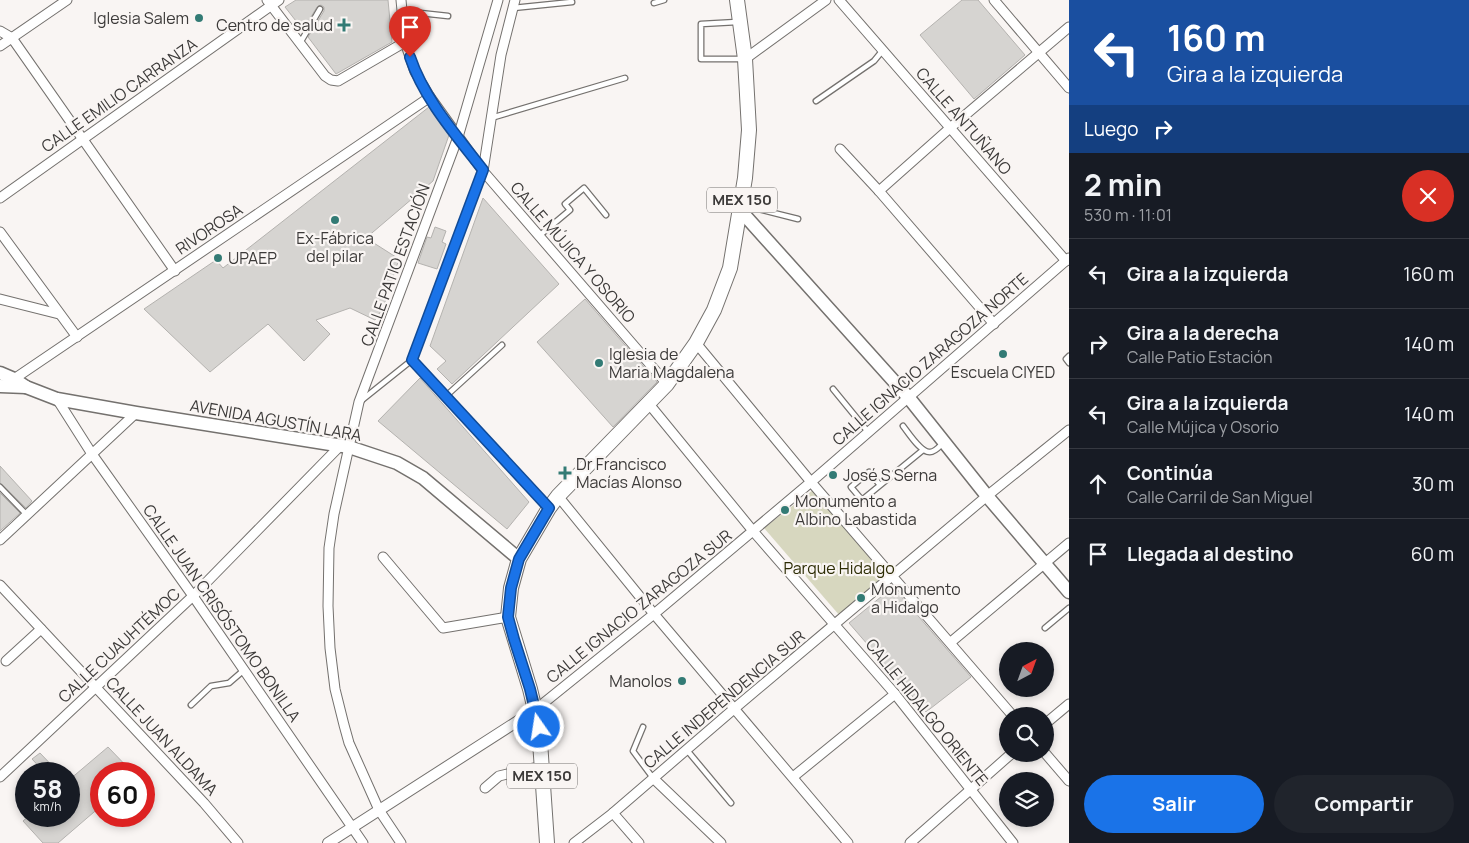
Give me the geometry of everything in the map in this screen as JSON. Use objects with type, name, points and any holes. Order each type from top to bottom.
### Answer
[{"type":"main road","name":"MEX 150","points":[[547,843],[539,727],[508,617],[511,588],[519,559],[549,508],[558,496],[667,384],[696,343],[714,310],[730,268],[740,208],[749,130],[746,59],[737,0]]},
{"type":"main road","points":[[740,208],[909,398],[1069,592]]},
{"type":"main road","name":"AVENIDA AGUSTÍN LARA","points":[[0,373],[7,384],[26,387],[58,399],[345,446],[397,463],[411,469],[519,559]]},
{"type":"street","points":[[0,46],[67,0]]},
{"type":"street","name":"CALLE EMILIO CARRANZA","points":[[0,198],[269,3],[279,0]]},
{"type":"street","name":"CALLE MÚJICA Y OSORIO","points":[[401,0],[405,42],[415,72],[430,98],[483,170],[667,384]]},
{"type":"street","name":"CALLE PATIO ESTACIÓN","points":[[400,843],[379,810],[346,734],[335,688],[330,648],[328,606],[329,548],[345,446],[359,402],[458,137],[498,0]]},
{"type":"street","points":[[746,59],[826,0]]},
{"type":"street","name":"CALLE ANTUÑANO","points":[[840,0],[950,128],[1068,260]]},
{"type":"street","points":[[994,0],[1069,88]]},
{"type":"street","points":[[269,3],[325,76],[331,80],[338,81],[405,42]]},
{"type":"street","points":[[483,170],[501,55],[514,4]]},
{"type":"street","points":[[879,191],[1069,27]]},
{"type":"street","points":[[0,31],[12,38],[175,271]]},
{"type":"street","name":"RIVOROSA","points":[[7,384],[430,98]]},
{"type":"street","points":[[840,150],[879,191],[994,324]]},
{"type":"street","points":[[0,232],[77,337]]},
{"type":"street","name":"CALLE IGNACIO ZARAGOZA NORTE","points":[[811,482],[1068,260]]},
{"type":"street","points":[[0,299],[59,314]]},
{"type":"street","points":[[696,343],[811,482],[1006,707]]},
{"type":"street","name":"CALLE JUAN CRISÓSTOMO BONILLA","points":[[58,399],[92,454],[193,596],[362,843]]},
{"type":"street","name":"CALLE HIDALGO ORIENTE","points":[[649,404],[753,531],[895,694],[1013,843]]},
{"type":"street","points":[[0,540],[136,413]]},
{"type":"street","name":"CALLE INDEPENDENCIA SUR","points":[[574,843],[613,813],[734,708],[1069,430]]},
{"type":"street","name":"CALLE CUAUHTÉMOC","points":[[0,777],[193,596],[345,446]]},
{"type":"street","name":"CALLE IGNACIO ZARAGOZA SUR","points":[[328,843],[535,710],[654,614],[811,482]]},
{"type":"street","points":[[558,496],[654,614],[848,843]]},
{"type":"street","points":[[950,642],[1069,543]]},
{"type":"street","points":[[383,557],[443,628],[508,617]]},
{"type":"street","name":"CALLE JUAN ALDAMA","points":[[2,590],[96,687],[204,803],[238,843]]},
{"type":"street","points":[[6,661],[40,629]]},
{"type":"street","points":[[794,777],[895,694]]},
{"type":"street","points":[[1054,716],[1069,704]]},
{"type":"street","points":[[910,843],[1002,762]]},
{"type":"street","points":[[1053,762],[1069,781]]},
{"type":"street","points":[[485,788],[499,776],[542,766]]},
{"type":"street","points":[[653,778],[721,843]]},
{"type":"street","points":[[613,813],[639,843]]},
{"type":"lane","points":[[654,3],[664,0]]},
{"type":"lane","points":[[514,4],[572,2]]},
{"type":"lane","points":[[300,44],[320,9]]},
{"type":"lane","points":[[402,11],[448,16]]},
{"type":"lane","points":[[741,21],[700,24],[701,59],[746,59]]},
{"type":"lane","points":[[816,101],[874,60],[883,50]]},
{"type":"lane","points":[[491,118],[625,78]]},
{"type":"lane","points":[[359,402],[412,360],[483,170]]},
{"type":"lane","points":[[539,236],[570,210],[565,204],[584,188],[606,215]]},
{"type":"lane","points":[[740,208],[798,219]]},
{"type":"lane","points":[[446,396],[502,345]]},
{"type":"lane","points":[[1069,356],[1066,359],[1069,363]]},
{"type":"lane","points":[[412,360],[549,508]]},
{"type":"lane","points":[[833,389],[869,432]]},
{"type":"lane","points":[[903,426],[923,450],[928,453],[933,452],[944,442]]},
{"type":"lane","points":[[880,485],[869,472],[851,487],[862,500],[923,450]]},
{"type":"lane","points":[[0,487],[28,515]]},
{"type":"lane","points":[[1046,628],[1069,608]]},
{"type":"lane","points":[[190,706],[211,686],[229,683],[244,670]]},
{"type":"lane","points":[[644,728],[633,751],[653,778]]},
{"type":"lane","points":[[686,750],[731,803]]},
{"type":"green space","name":"Parque Hidalgo","points":[[813,490],[885,574],[840,616],[764,528]]},
{"type":"building","name":"Centro de salud","points":[[296,0],[388,0],[392,42],[336,74],[308,37],[324,11],[324,7],[321,5],[317,7],[303,30],[285,7]]},
{"type":"building","points":[[962,0],[978,0],[1025,55],[974,99],[920,35]]},
{"type":"building","points":[[429,107],[449,135],[433,181],[366,238],[399,259],[383,308],[375,320],[350,308],[316,320],[330,334],[304,361],[268,324],[210,372],[144,309],[216,260],[223,268]]},
{"type":"building","points":[[483,198],[559,284],[452,384],[437,369],[446,361],[430,346]]},
{"type":"building","points":[[435,227],[446,231],[442,242],[446,244],[437,269],[418,263],[427,237],[431,238]]},
{"type":"building","name":"Iglesia de Maria Magdalena","points":[[585,299],[657,382],[613,427],[537,342]]},
{"type":"building","points":[[420,378],[529,502],[507,529],[378,421]]},
{"type":"building","points":[[0,466],[32,501],[26,508],[0,483]]},
{"type":"building","points":[[0,493],[20,513],[0,531]]},
{"type":"building","points":[[893,587],[971,677],[926,712],[849,623]]},
{"type":"building","points":[[108,747],[122,762],[90,762]]},
{"type":"building","points":[[40,753],[49,762],[35,762],[32,759]]},
{"type":"building","points":[[90,762],[90,815],[80,824],[80,771]]},
{"type":"building","points":[[28,827],[77,827],[58,843],[43,843]]},
{"type":"place","name":"Iglesia Salem","points":[[199,18]]},
{"type":"place","name":"Centro de salud","points":[[344,25]]},
{"type":"place","name":"Ex-Fábrica del pilar","points":[[335,220]]},
{"type":"place","name":"UPAEP","points":[[218,258]]},
{"type":"place","name":"Escuela CIYED","points":[[1003,354]]},
{"type":"place","name":"Iglesia de Maria Magdalena","points":[[599,363]]},
{"type":"place","name":"Dr Francisco Macías Alonso","points":[[565,473]]},
{"type":"place","name":"José S Serna","points":[[833,475]]},
{"type":"place","name":"Monumento a Albino Labastida","points":[[785,510]]},
{"type":"place","name":"Monumento a Hidalgo","points":[[861,598]]},
{"type":"place","name":"Manolos","points":[[682,681]]},
{"type":"route","points":[[410,57],[415,72],[430,98],[483,170],[412,360],[549,508],[519,559],[511,588],[508,617],[530,689],[539,727]]}]
